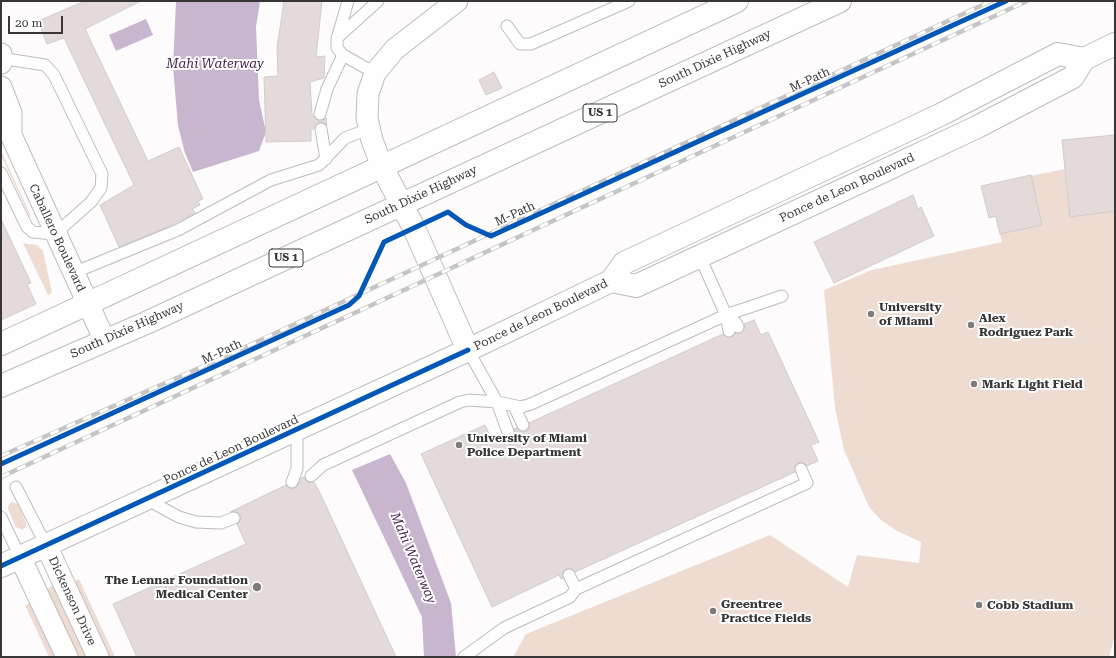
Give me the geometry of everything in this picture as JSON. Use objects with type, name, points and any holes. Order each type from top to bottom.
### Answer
[{"type":"main road","name":"South Dixie Highway","points":[[1,386],[105,341],[840,1]]},
{"type":"main road","points":[[1,344],[382,167],[724,4]]},
{"type":"main road","points":[[611,281],[624,263],[940,115],[1058,54],[1084,59],[1115,44]]},
{"type":"main road","name":"Ponce de Leon Boulevard","points":[[1,566],[297,430],[611,281],[636,286],[977,128],[1073,77],[1084,59]]},
{"type":"main road","points":[[382,167],[414,228],[468,350]]},
{"type":"street","points":[[382,167],[369,129],[366,106],[368,94],[375,73],[395,49],[457,1]]},
{"type":"street","points":[[1,55],[1,64]]},
{"type":"street","name":"Caballero Boulevard","points":[[1,87],[11,113],[6,131],[105,341]]},
{"type":"street","name":"Dickenson Drive","points":[[46,545],[98,657]]},
{"type":"street","points":[[20,557],[67,657]]},
{"type":"lane","points":[[348,1],[337,39],[337,48],[343,55],[375,73]]},
{"type":"lane","points":[[337,39],[378,1]]},
{"type":"lane","points":[[507,26],[520,44],[531,44],[629,1]]},
{"type":"lane","points":[[1,55],[13,60],[45,65],[54,75],[102,174],[101,188],[91,202],[55,234],[33,232],[27,227],[1,173]]},
{"type":"lane","points":[[320,114],[327,89],[343,55]]},
{"type":"lane","points":[[321,129],[326,158]]},
{"type":"lane","points":[[73,273],[178,230],[271,180],[318,165],[345,138],[369,129]]},
{"type":"lane","points":[[700,257],[726,315],[736,323],[734,329]]},
{"type":"lane","points":[[311,476],[323,465],[460,402],[469,400],[497,402],[521,407],[531,404],[726,315],[782,296]]},
{"type":"lane","points":[[468,350],[497,402],[508,432]]},
{"type":"lane","points":[[514,406],[523,425]]},
{"type":"lane","points":[[292,482],[297,469],[297,430]]},
{"type":"lane","points":[[468,654],[504,628],[570,597],[576,589],[807,483],[801,469]]},
{"type":"lane","points":[[16,487],[46,545]]},
{"type":"lane","points":[[146,499],[179,517],[196,522],[221,523],[234,518]]},
{"type":"lane","points":[[1,517],[20,557]]},
{"type":"lane","points":[[569,575],[576,589]]},
{"type":"shaded area","name":"Alex Rodriguez Park","points":[[1115,135],[1115,635],[1109,657],[513,657],[526,634],[770,535],[848,587],[857,555],[919,563],[921,542],[897,531],[881,520],[869,507],[844,450],[835,408],[824,290],[872,270],[1002,242],[995,217],[989,218],[981,186],[1065,169],[1062,140]]},
{"type":"shaded area","points":[[1,151],[31,216],[30,217],[1,155]]},
{"type":"shaded area","points":[[23,243],[37,245],[43,251],[52,293],[48,295]]},
{"type":"shaded area","points":[[11,502],[18,504],[26,523],[26,527],[22,530],[16,527],[8,509]]},
{"type":"shaded area","points":[[79,579],[115,657],[109,657],[74,582]]},
{"type":"shaded area","points":[[51,586],[55,588],[87,657],[77,657],[47,590]]},
{"type":"shaded area","points":[[30,603],[56,657],[49,657],[25,605]]},
{"type":"water","name":"Mahi Waterway","points":[[176,1],[260,1],[256,27],[259,100],[266,132],[259,151],[193,172],[185,153],[178,126],[173,67]]},
{"type":"water","points":[[146,19],[153,35],[116,51],[109,35]]},
{"type":"water","name":"Mahi Waterway","points":[[390,454],[406,483],[451,603],[456,657],[424,657],[422,617],[352,470]]},
{"type":"building","points":[[85,1],[141,1],[85,29],[148,161],[179,147],[203,199],[198,201],[200,205],[192,209],[195,213],[167,227],[119,247],[100,205],[134,185],[64,38],[47,44],[38,21]]},
{"type":"building","points":[[284,1],[322,1],[316,57],[325,56],[324,78],[310,82],[312,115],[318,121],[322,121],[326,117],[327,125],[319,122],[316,124],[314,129],[311,129],[311,141],[266,142],[264,77],[278,76],[277,48]]},
{"type":"building","points":[[494,72],[502,88],[486,95],[479,80]]},
{"type":"building","points":[[1115,135],[1115,211],[1070,217],[1062,140]]},
{"type":"building","points":[[1031,175],[1042,225],[1000,234],[996,216],[989,218],[981,186]]},
{"type":"building","points":[[913,195],[918,209],[921,207],[934,236],[834,283],[814,242]]},
{"type":"building","points":[[1,219],[31,283],[27,284],[36,304],[1,320]]},
{"type":"building","points":[[754,320],[761,335],[768,332],[819,442],[811,445],[818,461],[807,466],[802,462],[798,463],[794,468],[795,472],[575,572],[572,569],[566,569],[563,572],[563,578],[561,579],[559,575],[492,607],[421,454],[485,425],[492,440],[502,435],[506,439],[511,438],[515,434],[514,429],[517,428],[519,431],[526,431],[529,429],[529,423],[723,334],[730,338],[736,333],[741,333],[744,330],[744,324]]},
{"type":"building","name":"The Lennar Foundation Medical Center","points":[[304,477],[309,483],[314,482],[321,495],[396,657],[137,657],[113,604],[246,544],[237,524],[241,519],[240,515],[235,511],[230,512],[286,485],[290,489],[296,488],[301,478]]},
{"type":"railway","points":[[1,456],[224,357],[991,1]]},
{"type":"railway","points":[[1,477],[1027,1]]},
{"type":"cycle path","name":"M-Path","points":[[1,464],[349,305],[359,296],[384,242],[448,212],[466,225],[491,236],[1006,1]]},
{"type":"cycle path","points":[[1,566],[468,350]]},
{"type":"place","name":"University of Miami","points":[[871,314]]},
{"type":"place","name":"Alex Rodriguez Park","points":[[971,325]]},
{"type":"place","name":"Mark Light Field","points":[[974,384]]},
{"type":"place","name":"University of Miami Police Department","points":[[459,445]]},
{"type":"place","name":"The Lennar Foundation Medical Center","points":[[257,587]]},
{"type":"place","name":"Cobb Stadium","points":[[979,605]]},
{"type":"place","name":"Greentree Practice Fields","points":[[713,611]]}]
